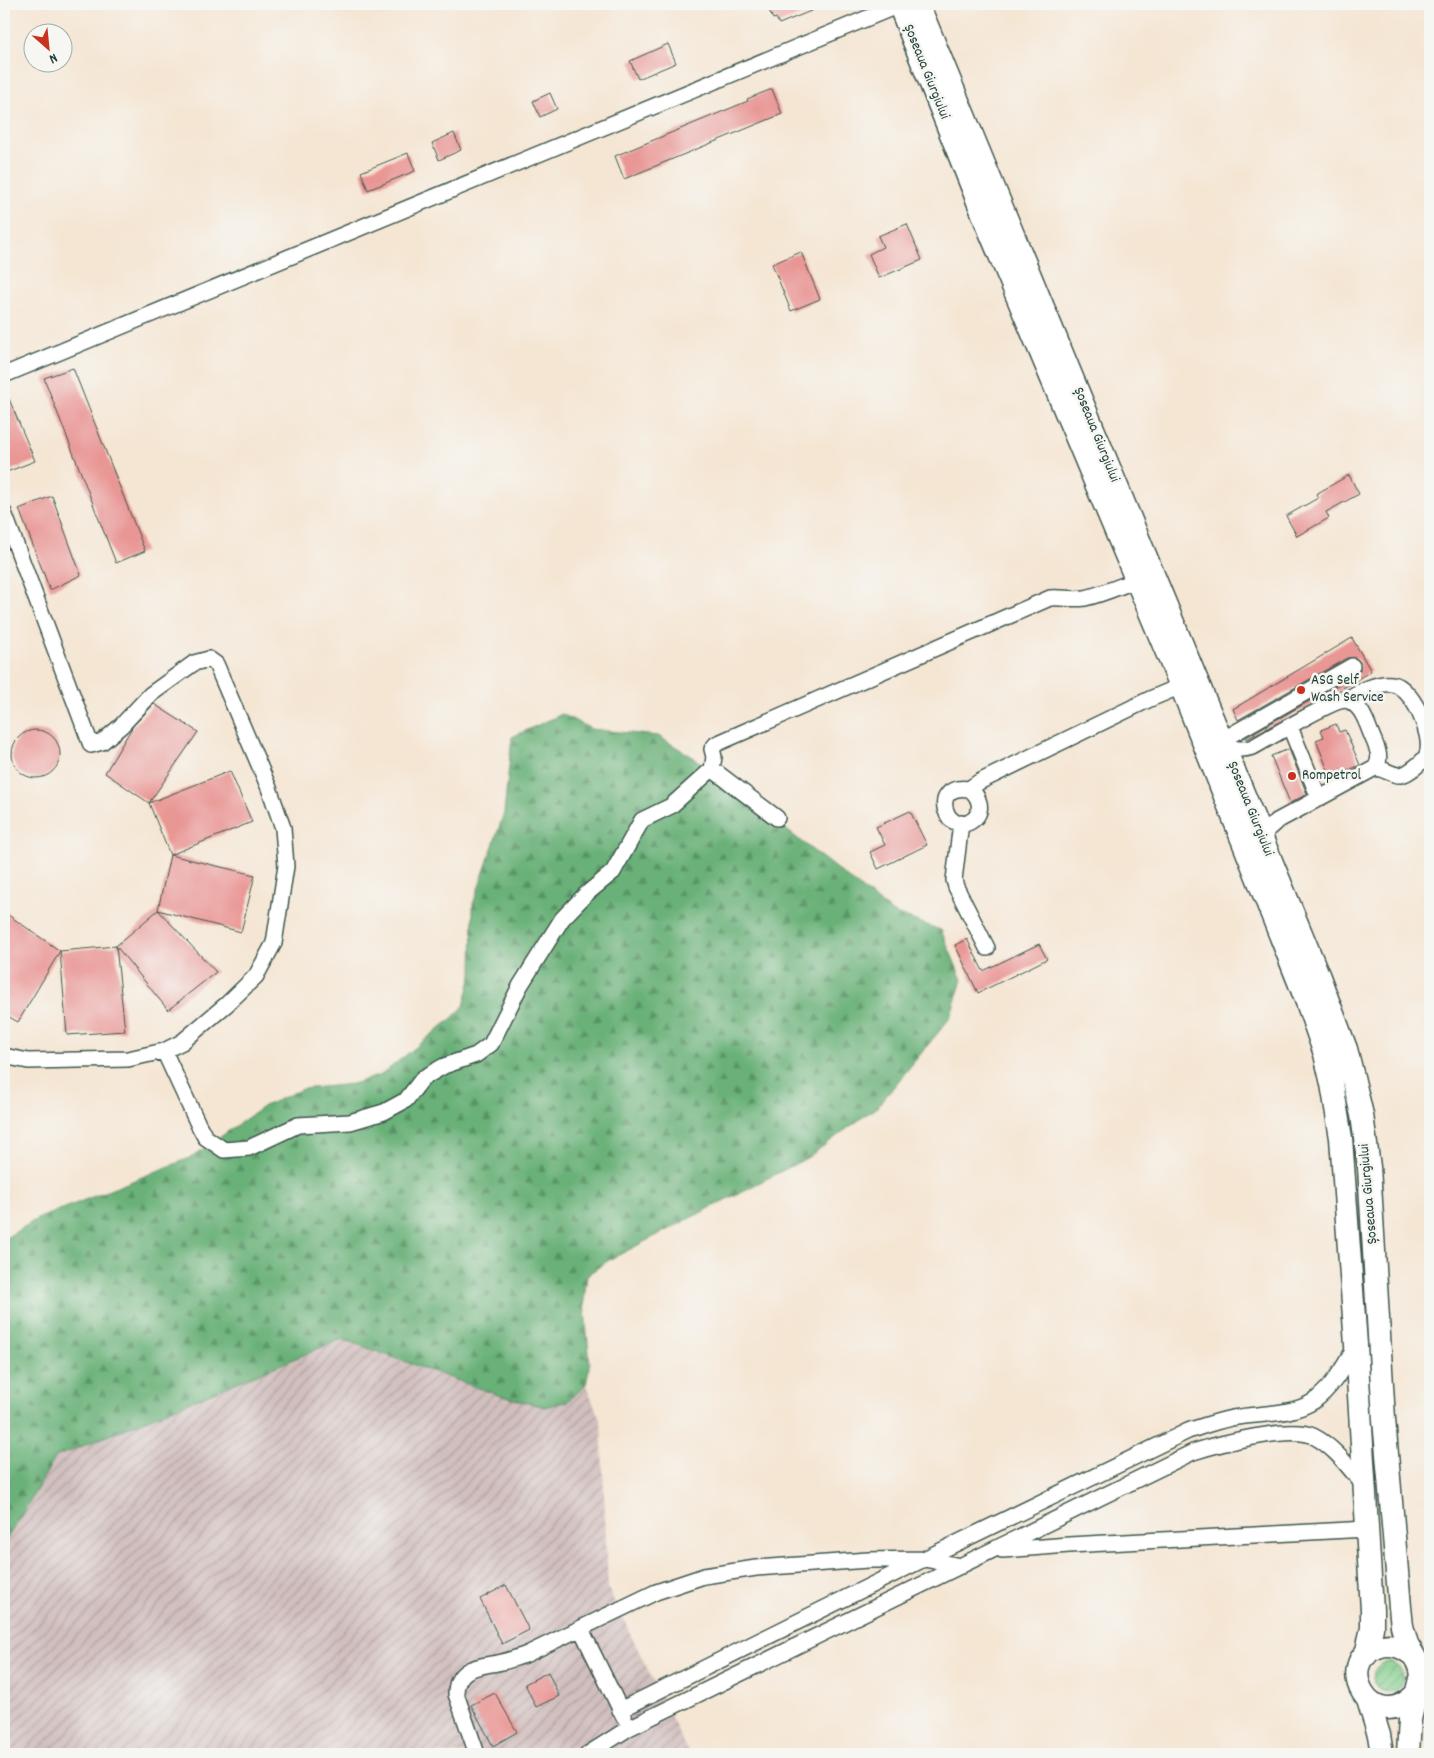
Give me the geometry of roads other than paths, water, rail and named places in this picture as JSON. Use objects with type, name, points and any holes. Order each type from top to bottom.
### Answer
[{"type":"highway","name":"Șoseaua Giurgiului","points":[[905,4],[991,234],[1181,686],[1307,1002],[1325,1054],[1341,1138],[1365,1487],[1372,1628],[1366,1655],[1358,1670],[1357,1678],[1359,1686],[1368,1700],[1379,1735],[1382,1754]]},
{"type":"highway","name":"Șoseaua Giurgiului","points":[[905,4],[1223,742],[1334,1016],[1348,1058],[1362,1115],[1369,1167],[1384,1419],[1402,1626],[1407,1644],[1419,1665],[1421,1675],[1419,1686],[1414,1695],[1408,1732],[1408,1754]]},
{"type":"highway","points":[[1366,1655],[1374,1648],[1390,1645],[1406,1649],[1414,1656]]},
{"type":"highway","points":[[1368,1700],[1377,1706],[1387,1708],[1398,1707],[1414,1695]]},
{"type":"lane","points":[[4,375],[905,4]]},
{"type":"lane","points":[[4,513],[91,745],[102,742],[121,726],[151,694],[194,663],[208,659],[216,664],[221,673],[269,788],[283,828],[286,866],[274,943],[256,976],[227,1004],[182,1042],[164,1050],[128,1059],[28,1061],[4,1056]]},
{"type":"lane","points":[[164,1050],[205,1137],[224,1150],[249,1148],[298,1125],[350,1122],[384,1112],[406,1100],[423,1078],[444,1066],[476,1055],[491,1044],[520,986],[562,919],[585,895],[614,872],[642,820],[671,806],[712,769],[714,757],[712,749],[716,744],[738,732],[1050,598],[1085,598],[1137,580]]},
{"type":"lane","points":[[1262,839],[1268,828],[1277,821],[1375,768],[1382,768],[1401,775],[1409,772],[1421,763],[1427,754],[1429,745],[1426,731],[1416,707],[1407,692],[1393,684],[1381,684],[1360,691],[1346,700],[1321,709],[1243,751],[1234,749],[1223,742],[1352,666]]},
{"type":"lane","points":[[969,789],[979,782],[1150,699],[1181,686]]},
{"type":"lane","points":[[1346,700],[1357,705],[1373,738],[1379,758],[1375,768]]},
{"type":"lane","points":[[1290,727],[1320,798]]},
{"type":"lane","points":[[712,769],[777,818]]},
{"type":"lane","points":[[960,788],[969,789],[977,795],[980,807],[973,820],[960,823],[950,818],[944,809],[944,802],[946,797],[954,790],[960,788]]},
{"type":"lane","points":[[960,823],[954,880],[987,948]]},
{"type":"lane","points":[[620,1710],[924,1559],[1188,1432],[1233,1418],[1289,1410],[1303,1406],[1324,1392],[1338,1376],[1356,1345]]},
{"type":"lane","points":[[588,1754],[629,1728],[1193,1452],[1232,1440],[1300,1432],[1313,1436],[1337,1455],[1365,1487]]},
{"type":"lane","points":[[992,1551],[1079,1544],[1367,1529]]},
{"type":"lane","points":[[478,1754],[456,1694],[456,1687],[461,1676],[468,1670],[525,1655],[656,1592],[704,1576],[756,1568],[868,1560],[924,1559],[960,1566]]},
{"type":"lane","points":[[581,1629],[629,1728]]},
{"type":"lane","points":[[688,1677],[696,1695]]},
{"type":"place","name":"ASG Self Wash Service","points":[[1301,690]]},
{"type":"place","name":"Rompetrol","points":[[1292,776]]}]
